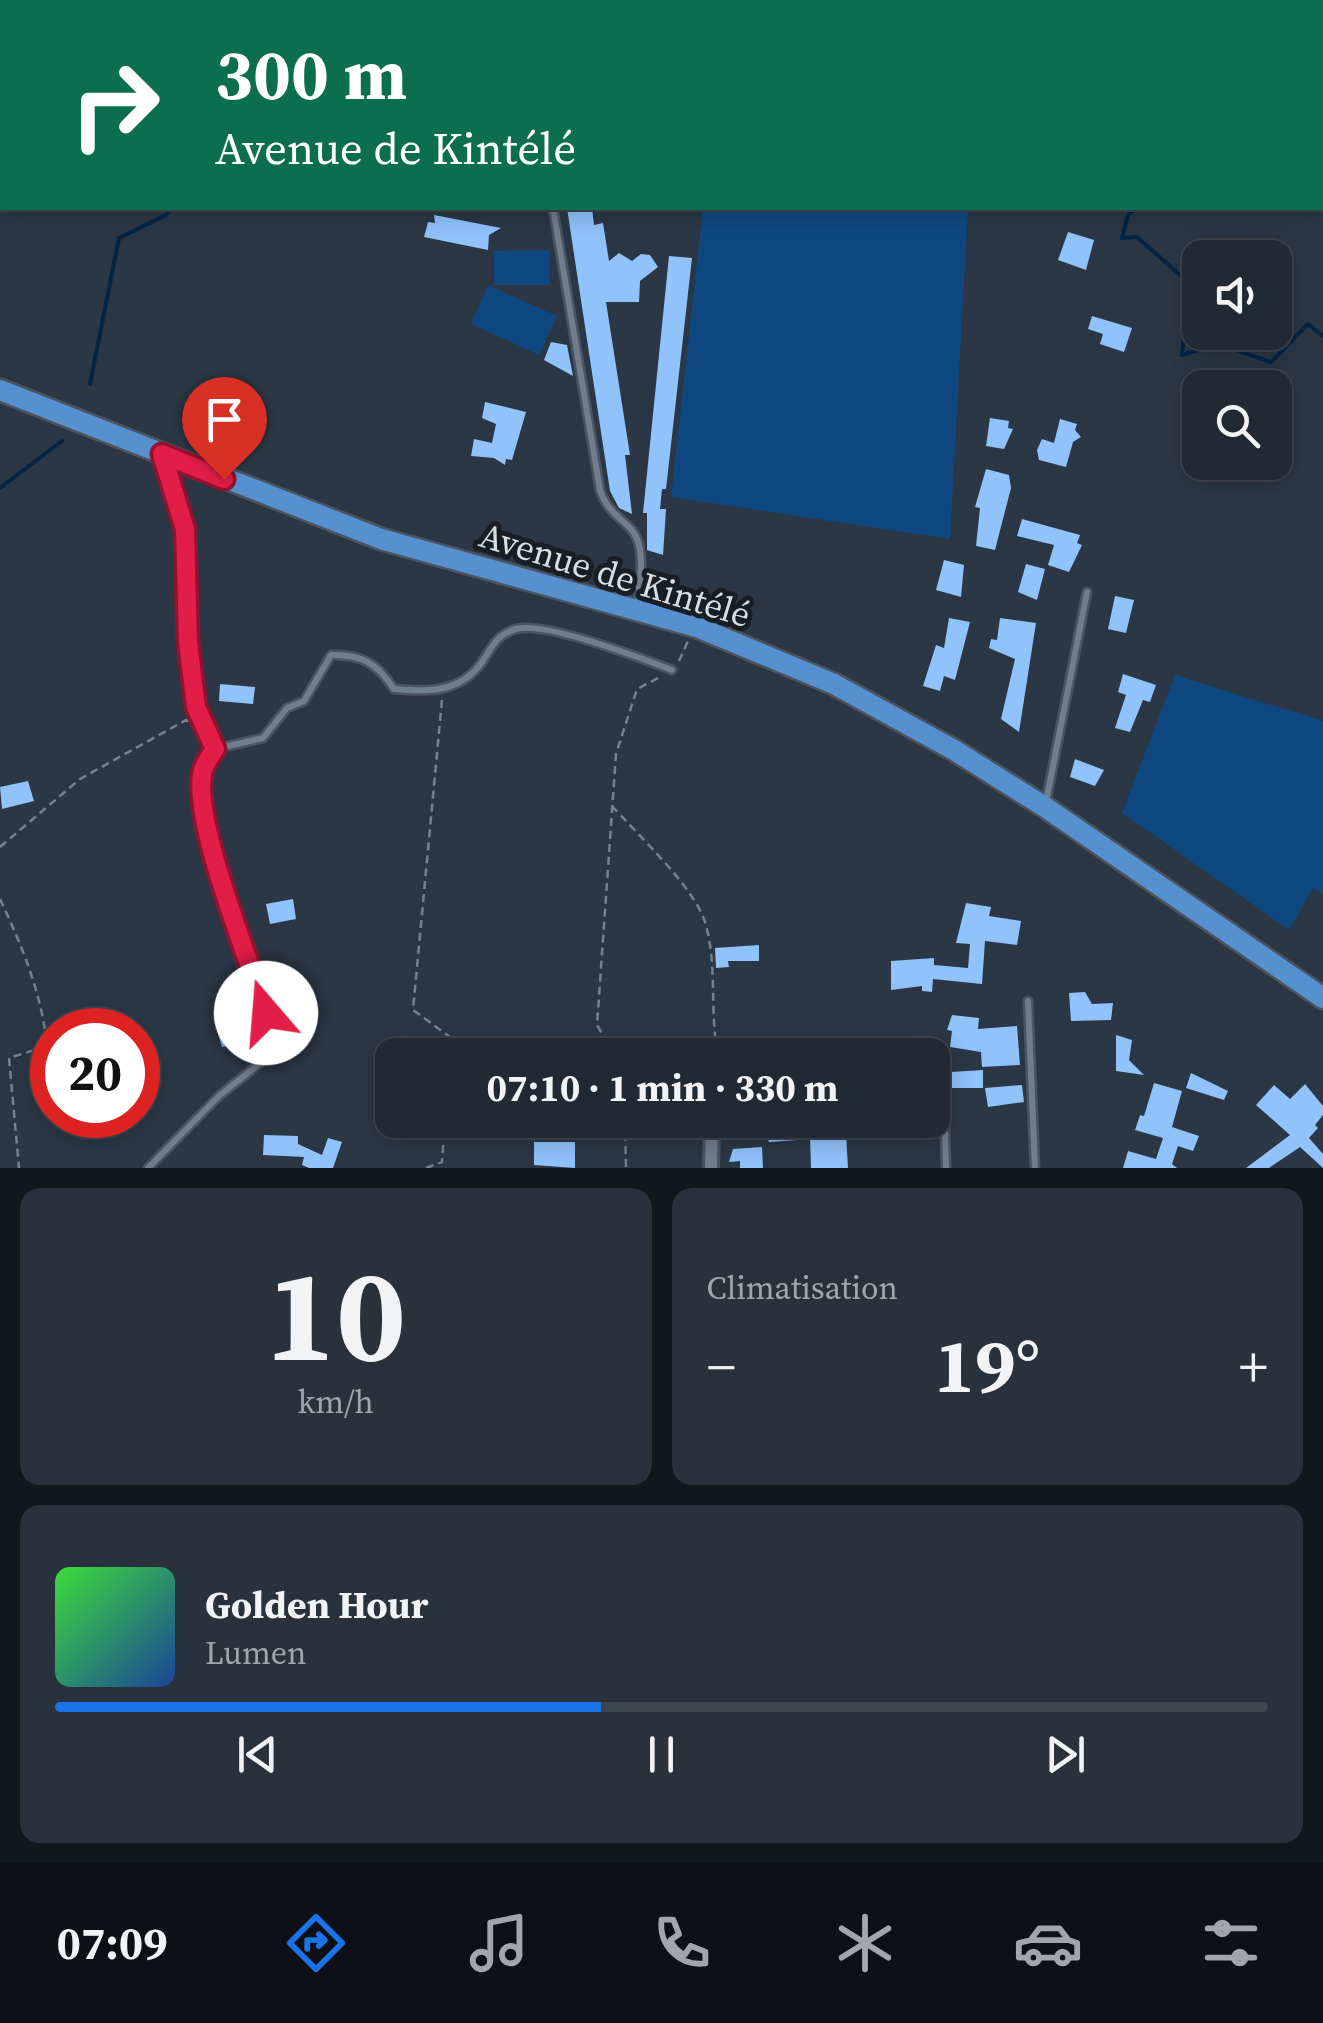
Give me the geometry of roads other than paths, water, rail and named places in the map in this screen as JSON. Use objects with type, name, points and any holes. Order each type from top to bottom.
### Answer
[{"type":"main road","name":"Avenue de Kintélé","points":[[0,390],[382,540],[697,627],[834,684],[954,750],[1045,807],[1323,998]]},
{"type":"street","points":[[712,1138],[712,1168]]},
{"type":"lane","points":[[553,210],[600,490],[606,508],[629,527],[640,547],[637,610]]},
{"type":"lane","points":[[162,454],[185,529],[188,642],[196,707],[215,749]]},
{"type":"lane","points":[[1045,807],[1087,592]]},
{"type":"lane","points":[[148,1168],[219,1096],[274,1052],[266,1013],[218,872],[202,805],[203,770],[215,749],[264,738],[287,708],[304,701],[331,656],[358,654],[384,673],[394,688],[430,693],[458,684],[478,666],[494,640],[518,628],[576,638],[672,670]]},
{"type":"lane","points":[[1028,1002],[1035,1168]]},
{"type":"lane","points":[[945,1138],[946,1168]]},
{"type":"waterway","points":[[90,384],[119,238],[170,210]]},
{"type":"waterway","points":[[1134,210],[1128,215],[1122,238],[1137,237],[1189,283],[1182,355],[1218,344],[1271,362],[1308,324],[1323,336]]},
{"type":"waterway","points":[[0,488],[62,441]]}]
